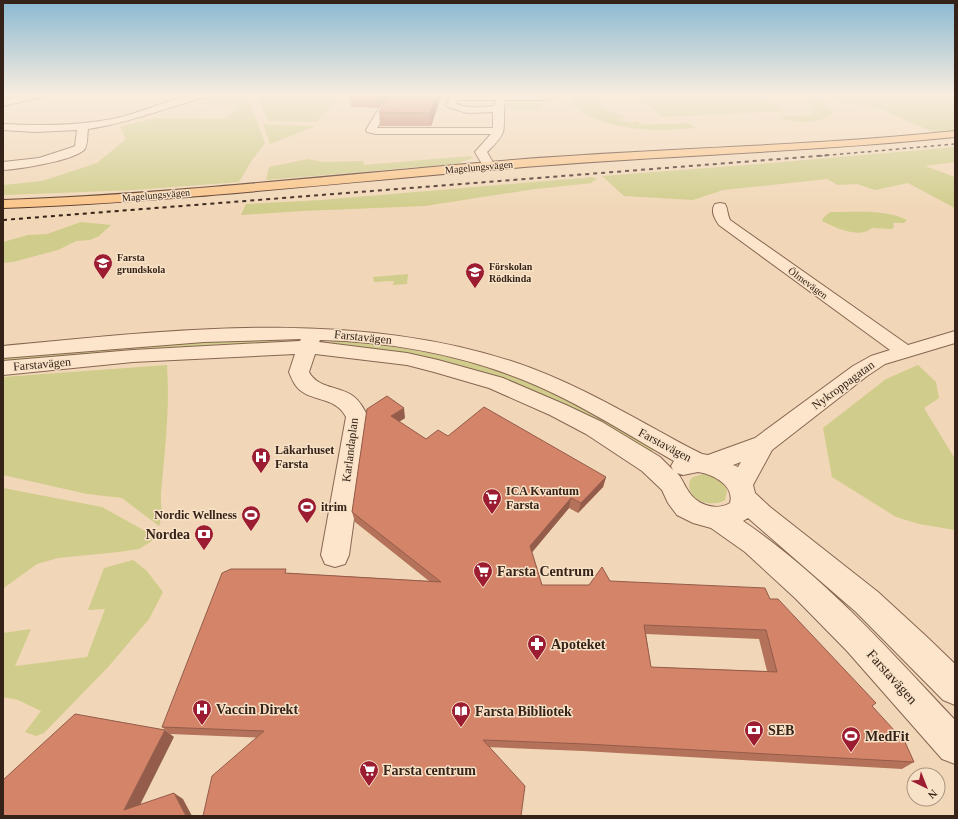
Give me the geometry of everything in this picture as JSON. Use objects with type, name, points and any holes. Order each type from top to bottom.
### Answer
[{"type":"main road","name":"Magelungsvägen","points":[[3,204],[124,198],[582,159],[821,147],[955,134]]},
{"type":"street","points":[[3,166],[46,160],[77,149],[80,147],[82,133]]},
{"type":"street","points":[[489,166],[481,152],[491,142],[497,133]]},
{"type":"street","name":"Ölmevägen","points":[[720,207],[720,214],[724,222],[904,351]]},
{"type":"street","name":"Farstavägen","points":[[3,352],[218,334],[310,340],[396,340],[453,351],[506,367],[571,393],[669,448],[728,472],[761,515],[867,602],[916,648],[955,688]]},
{"type":"street","name":"Nykroppagatan","points":[[703,463],[763,444],[860,371],[878,360],[955,337]]},
{"type":"street","name":"Farstavägen","points":[[3,368],[310,340],[438,366],[496,383],[558,410],[594,428],[647,461],[672,484],[676,496],[686,507],[702,515],[718,518],[755,544],[805,588],[858,640],[955,746]]},
{"type":"street","name":"Karlandaplan","points":[[310,340],[299,372],[304,382],[318,390],[340,396],[353,408],[357,417],[335,554]]},
{"type":"street","name":"Nykroppagatan","points":[[742,492],[763,444]]},
{"type":"street","name":"Farstavägen","points":[[672,484],[674,474],[684,465],[703,463]]},
{"type":"street","points":[[718,518],[730,516],[741,509],[742,492]]},
{"type":"shaded area","points":[[123,133],[261,133],[265,143],[252,160],[239,182],[134,190],[3,195],[3,185],[42,181],[97,163],[126,139]]},
{"type":"shaded area","points":[[266,133],[298,133],[270,144]]},
{"type":"shaded area","points":[[955,147],[955,162],[925,166],[955,177],[955,208],[908,183],[875,190],[857,184],[838,185],[827,179],[723,190],[693,200],[624,196],[602,176],[760,164]]},
{"type":"shaded area","points":[[470,156],[473,158],[456,164],[266,180],[269,167],[308,159],[323,162],[363,161],[364,165]]},
{"type":"shaded area","points":[[594,177],[597,180],[592,181],[593,183],[535,189],[425,206],[241,215],[246,204],[321,200]]},
{"type":"shaded area","points":[[830,212],[880,213],[899,216],[907,220],[904,223],[893,223],[894,227],[892,229],[872,228],[861,233],[834,227],[822,221],[823,218]]},
{"type":"shaded area","points":[[81,222],[111,225],[99,236],[90,240],[76,241],[58,250],[13,262],[3,263],[3,242],[28,235],[47,234]]},
{"type":"shaded area","points":[[408,274],[407,284],[393,285],[394,281],[374,282],[373,277]]},
{"type":"shaded area","points":[[211,339],[284,339],[277,343],[223,344],[3,362],[3,357]]},
{"type":"shaded area","points":[[334,339],[442,355],[501,372],[568,401],[654,449],[650,455],[422,357],[359,347],[332,345],[329,343]]},
{"type":"shaded area","points":[[167,365],[167,413],[161,493],[162,514],[159,526],[122,498],[87,494],[3,475],[3,377]]},
{"type":"shaded area","points":[[918,365],[936,382],[939,398],[924,408],[955,459],[955,530],[919,524],[896,517],[832,477],[823,428],[886,379]]},
{"type":"shaded area","points":[[704,474],[712,476],[723,484],[727,491],[725,500],[719,503],[706,503],[695,497],[689,487],[690,480],[693,477]]},
{"type":"shaded area","points":[[3,488],[102,507],[154,536],[152,541],[139,549],[58,558],[37,564],[5,587],[3,591]]},
{"type":"shaded area","points":[[133,560],[146,570],[163,592],[149,619],[109,666],[44,733],[36,736],[25,732],[41,711],[18,700],[3,697],[3,633],[31,629],[15,666],[87,657],[105,609],[88,610],[104,568]]},
{"type":"building","name":"Farsta Centrum","points":[[387,396],[404,408],[391,416],[426,439],[438,430],[448,436],[484,407],[606,477],[581,503],[571,498],[530,546],[542,585],[589,585],[602,567],[610,581],[765,588],[770,599],[778,599],[876,703],[872,706],[905,742],[914,762],[586,744],[483,740],[525,786],[521,816],[203,816],[212,776],[264,731],[162,727],[222,573],[231,569],[286,569],[285,573],[441,582],[352,512],[367,409]],"holes":[[[644,625],[766,630],[777,672],[651,667]]]},
{"type":"building","points":[[75,714],[165,730],[124,810],[174,793],[186,816],[3,816],[3,780]]},
{"type":"railway","points":[[819,156],[955,144]]},
{"type":"railway","points":[[3,220],[830,155]]},
{"type":"place","name":"Farsta grundskola","points":[[103,280]]},
{"type":"place","name":"Förskolan Rödkinda","points":[[475,289]]},
{"type":"place","name":"Läkarhuset Farsta","points":[[261,474]]},
{"type":"place","name":"ICA Kvantum Farsta","points":[[492,515]]},
{"type":"place","name":"itrim","points":[[307,524]]},
{"type":"place","name":"Nordic Wellness","points":[[251,532]]},
{"type":"place","name":"Nordea","points":[[204,551]]},
{"type":"place","name":"Farsta Centrum","points":[[483,588]]},
{"type":"place","name":"Apoteket","points":[[537,661]]},
{"type":"place","name":"Vaccin Direkt","points":[[202,726]]},
{"type":"place","name":"Farsta Bibliotek","points":[[461,728]]},
{"type":"place","name":"SEB","points":[[754,747]]},
{"type":"place","name":"MedFit","points":[[851,753]]},
{"type":"place","name":"Farsta centrum","points":[[369,787]]}]
